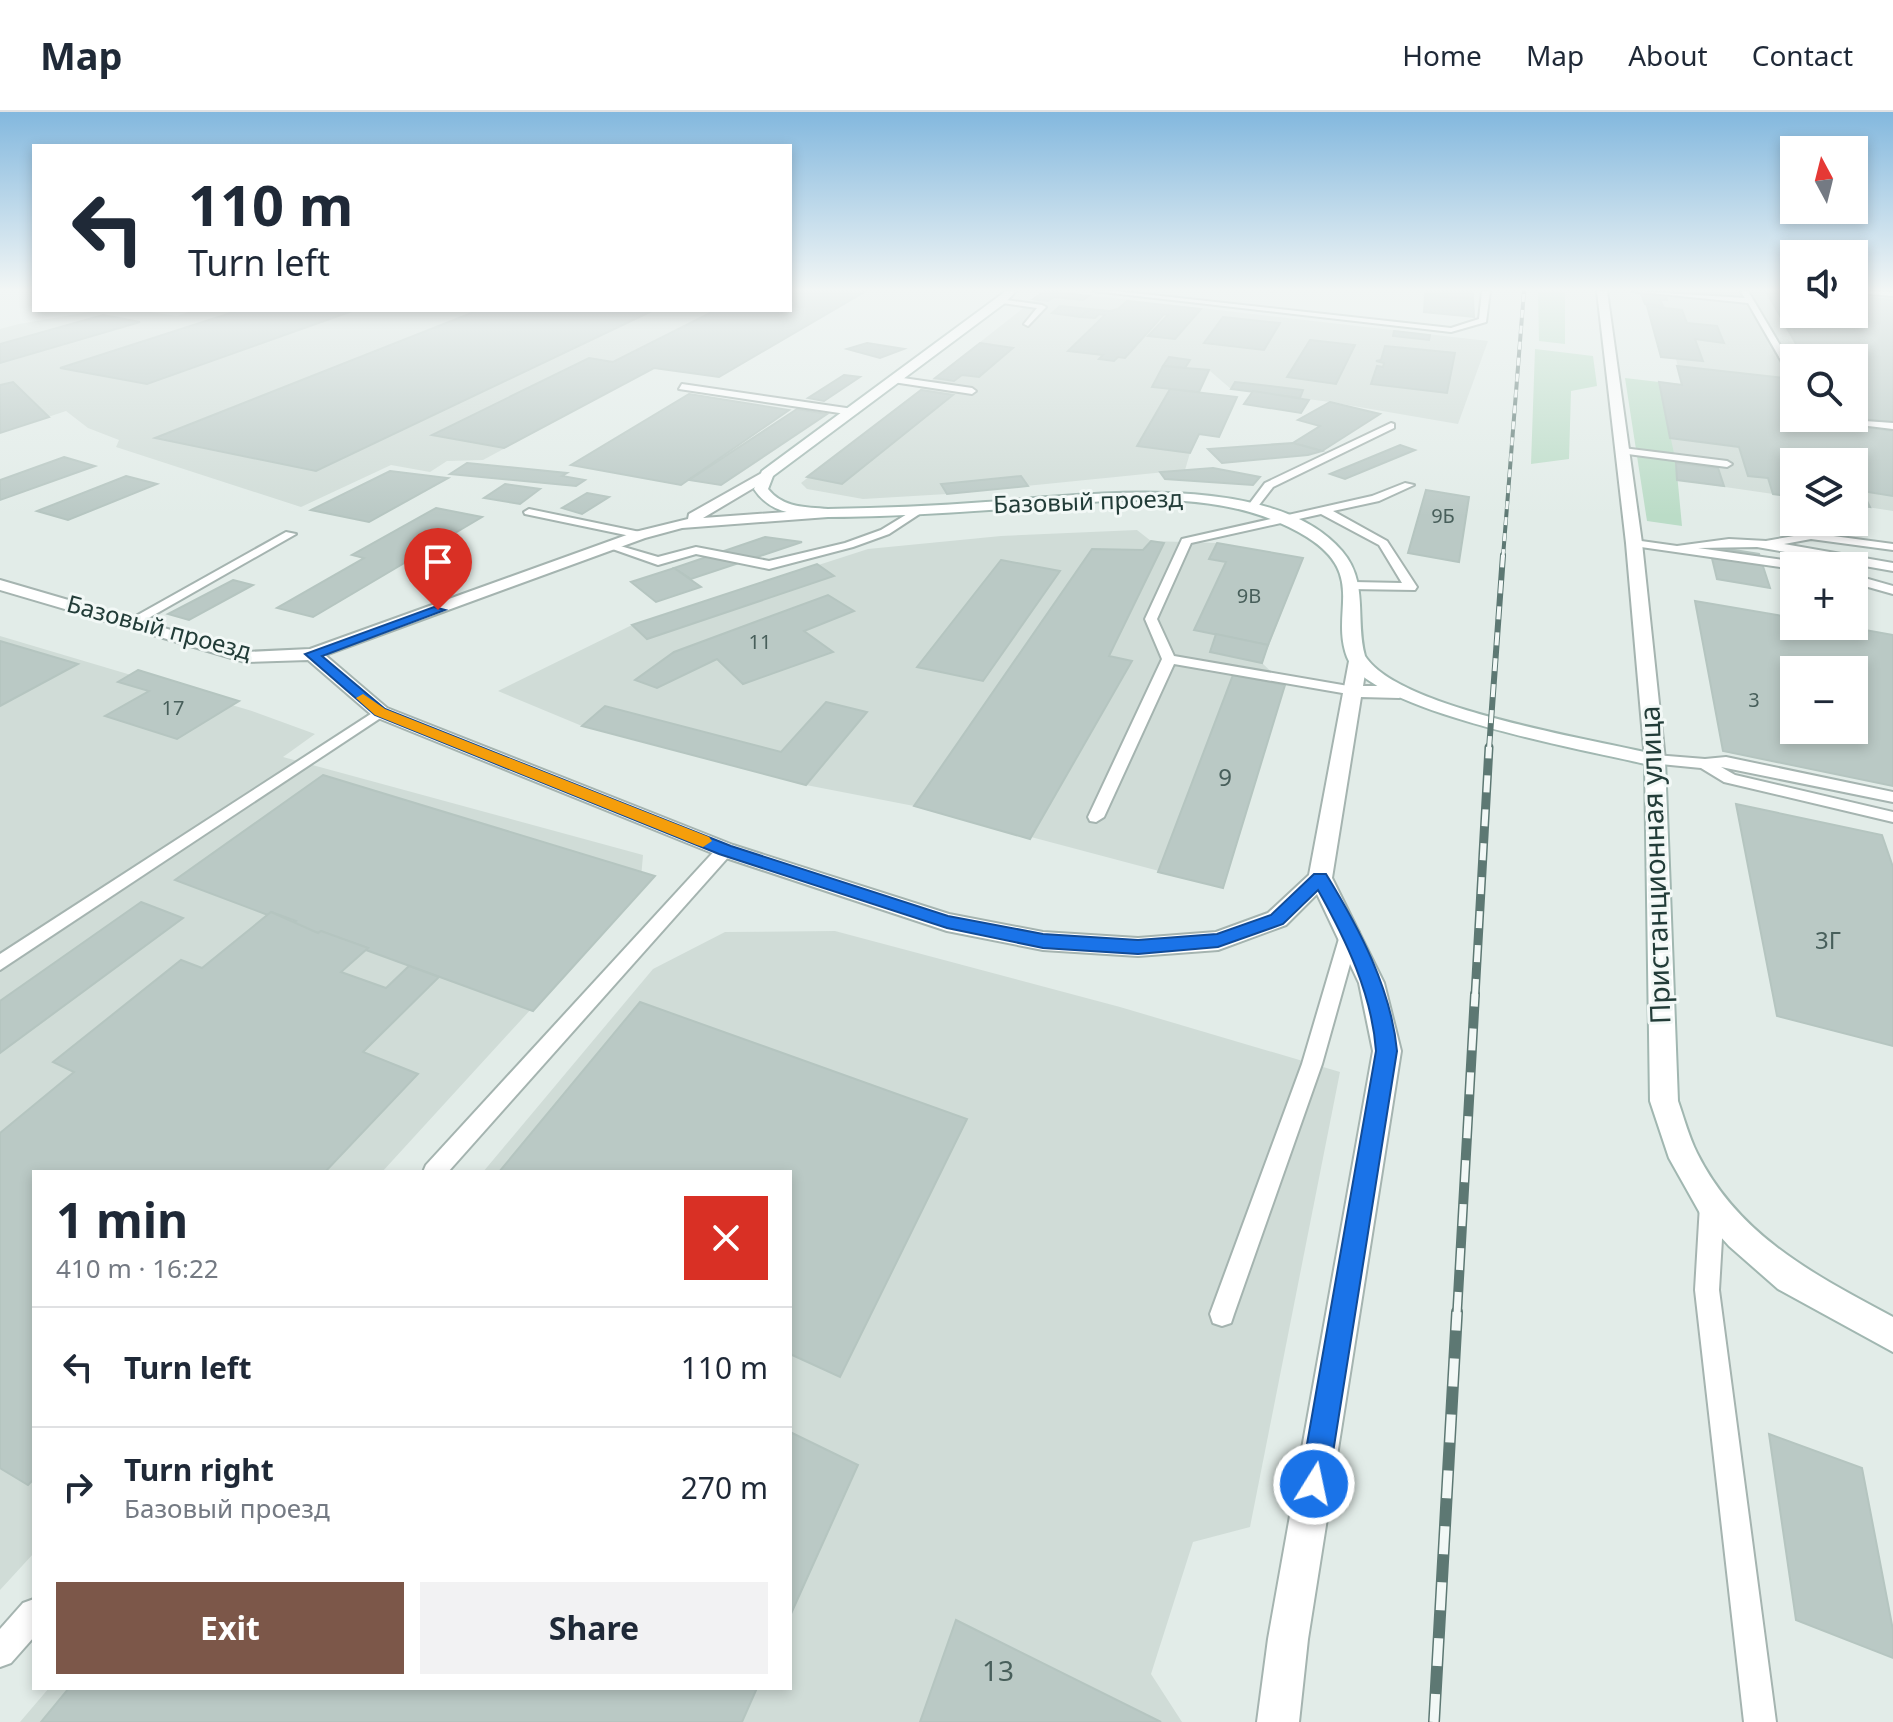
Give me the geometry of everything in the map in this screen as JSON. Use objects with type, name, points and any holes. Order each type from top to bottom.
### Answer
[{"type":"street","name":"Базовый проезд","points":[[681,524],[767,474],[915,366]]},
{"type":"street","name":"Пристанционная улица","points":[[1612,366],[1634,543],[1655,760],[1664,1101],[1684,1158],[1712,1205],[1740,1236],[1789,1278],[1893,1335]]},
{"type":"street","name":"Базовый проезд","points":[[767,474],[761,489],[770,502],[787,508],[828,513]]},
{"type":"street","name":"Базовый проезд","points":[[0,585],[133,621],[245,657],[312,654],[640,535],[681,524],[828,513],[917,511],[1160,496],[1225,501],[1286,520],[1331,548],[1346,565],[1353,586],[1354,645],[1358,661],[1320,878]]},
{"type":"street","points":[[312,654],[380,712],[725,850],[947,922],[1043,941],[1138,947],[1218,941],[1277,919],[1320,878],[1350,932],[1384,1019],[1387,1051],[1293,1608],[1278,1722]]},
{"type":"street","points":[[1358,661],[1374,678],[1435,706],[1655,760]]},
{"type":"street","points":[[1354,691],[1399,692]]},
{"type":"lane","points":[[896,380],[972,391]]},
{"type":"lane","points":[[682,387],[853,412]]},
{"type":"lane","points":[[1868,423],[1893,426]]},
{"type":"lane","points":[[1252,507],[1269,485],[1391,426]]},
{"type":"lane","points":[[1623,451],[1727,464]]},
{"type":"lane","points":[[1096,817],[1169,659],[1151,619],[1186,541],[1375,499],[1409,485]]},
{"type":"lane","points":[[1323,510],[1383,543],[1411,587],[1353,586]]},
{"type":"lane","points":[[610,546],[658,561],[696,550],[769,565],[873,537],[917,511]]},
{"type":"lane","points":[[529,512],[640,535]]},
{"type":"lane","points":[[133,621],[290,534]]},
{"type":"lane","points":[[1753,544],[1811,536],[1893,547]]},
{"type":"lane","points":[[1677,549],[1703,542],[1753,544],[1893,567]]},
{"type":"lane","points":[[1634,543],[1780,563]]},
{"type":"lane","points":[[1868,583],[1893,590]]},
{"type":"lane","points":[[1169,659],[1354,691]]},
{"type":"lane","points":[[0,963],[380,712]]},
{"type":"lane","points":[[1655,760],[1705,764],[1726,762],[1893,797]]},
{"type":"lane","points":[[1705,764],[1730,779],[1893,817]]},
{"type":"lane","points":[[436,1170],[725,850]]},
{"type":"lane","points":[[1222,1314],[1312,1064],[1350,932]]},
{"type":"lane","points":[[1712,1205],[1707,1290],[1760,1722]]},
{"type":"lane","points":[[0,1652],[32,1616]]},
{"type":"shaded area","points":[[0,366],[738,366],[719,377],[654,368],[483,460],[447,461],[430,472],[391,465],[301,507],[116,447],[119,440],[88,428],[66,411],[0,433]]},
{"type":"shaded area","points":[[950,366],[1479,366],[1458,424],[1231,389],[1210,371],[1200,392],[1220,395],[1190,453],[1185,470],[947,494],[863,499],[807,489],[801,483]]},
{"type":"shaded area","points":[[1678,366],[1780,366],[1780,432],[1868,432],[1868,366],[1893,366],[1893,511],[1868,507],[1868,448],[1780,448],[1780,495],[1677,480],[1659,382],[1682,384]]},
{"type":"shaded area","points":[[1137,530],[1151,541],[1217,543],[1303,558],[1262,663],[1285,685],[1223,888],[914,806],[806,785],[582,726],[498,691],[632,625],[868,549],[1001,536]]},
{"type":"shaded area","points":[[0,636],[252,711],[315,734],[283,757],[643,855],[640,890],[384,1170],[32,1170],[32,1555],[0,1590]]},
{"type":"shaded area","points":[[835,931],[1120,1007],[1340,1072],[1250,1527],[1193,1542],[1151,1674],[1182,1722],[20,1722],[47,1690],[792,1690],[792,1170],[485,1170],[653,969],[725,932]]},
{"type":"green space","points":[[1534,366],[1594,366],[1597,386],[1571,391],[1569,459],[1531,464]]},
{"type":"green space","points":[[1625,378],[1659,382],[1676,463],[1682,526],[1647,521]]},
{"type":"building","points":[[66,366],[197,366],[147,384],[60,368]]},
{"type":"building","points":[[337,366],[536,366],[316,471],[155,438]]},
{"type":"building","points":[[572,366],[738,366],[719,377],[654,368],[504,448],[432,435]]},
{"type":"building","points":[[950,366],[992,366],[979,377],[962,375],[954,381],[935,378]]},
{"type":"building","points":[[1163,366],[1209,370],[1199,392],[1152,387]]},
{"type":"building","points":[[1294,366],[1345,366],[1336,384],[1287,377]]},
{"type":"building","points":[[1377,366],[1452,366],[1447,393],[1371,384]]},
{"type":"building","points":[[1677,366],[1780,377],[1780,432],[1868,432],[1868,428],[1893,431],[1893,496],[1868,492],[1868,448],[1780,448],[1780,495],[1773,494],[1768,478],[1748,476],[1739,447],[1670,438],[1659,382],[1682,385]]},
{"type":"building","points":[[1868,366],[1893,366],[1893,422],[1868,419]]},
{"type":"building","points":[[844,375],[860,377],[824,401],[808,398]]},
{"type":"building","points":[[13,382],[49,417],[0,433],[0,385]]},
{"type":"building","points":[[1235,382],[1303,390],[1300,398],[1231,389]]},
{"type":"building","points":[[1170,389],[1237,397],[1219,437],[1199,434],[1190,453],[1137,446]]},
{"type":"building","points":[[921,390],[953,395],[842,484],[807,477]]},
{"type":"building","points":[[1253,391],[1309,400],[1301,413],[1244,404]]},
{"type":"building","points":[[689,394],[789,410],[681,485],[571,465]]},
{"type":"building","points":[[1330,402],[1380,414],[1322,451],[1293,443],[1320,426],[1298,420]]},
{"type":"building","points":[[797,409],[827,414],[721,485],[689,480]]},
{"type":"building","points":[[1293,443],[1322,451],[1222,463],[1208,449]]},
{"type":"building","points":[[1400,445],[1415,450],[1345,479],[1330,474]]},
{"type":"building","points":[[64,457],[95,466],[0,500],[0,480]]},
{"type":"building","points":[[467,463],[567,473],[562,476],[585,480],[576,486],[450,474]]},
{"type":"building","points":[[1676,463],[1718,468],[1724,486],[1677,480]]},
{"type":"building","points":[[1213,468],[1260,477],[1253,485],[1165,479],[1160,472]]},
{"type":"building","points":[[390,471],[448,478],[369,522],[311,510]]},
{"type":"building","points":[[126,476],[157,484],[68,520],[37,511]]},
{"type":"building","points":[[1021,476],[1028,486],[947,494],[941,484]]},
{"type":"building","points":[[505,484],[540,489],[520,504],[484,498]]},
{"type":"building","points":[[1426,490],[1469,497],[1459,562],[1408,553]]},
{"type":"building","points":[[587,493],[609,497],[582,514],[562,508]]},
{"type":"building","points":[[436,508],[482,517],[313,617],[277,608],[364,558],[352,555]]},
{"type":"building","points":[[765,537],[802,542],[691,579],[674,568]]},
{"type":"building","points":[[1151,541],[1164,543],[1109,656],[1132,661],[1030,839],[914,806],[1092,549],[1143,550]]},
{"type":"building","points":[[1217,543],[1303,558],[1268,645],[1194,630],[1226,562],[1209,559]]},
{"type":"building","points":[[1709,546],[1759,554],[1770,588],[1717,579]]},
{"type":"building","points":[[1001,560],[1060,571],[983,681],[917,667]]},
{"type":"building","points":[[817,564],[834,576],[647,639],[632,625]]},
{"type":"building","points":[[674,568],[701,587],[656,602],[631,582]]},
{"type":"building","points":[[233,580],[253,585],[189,620],[168,614]]},
{"type":"building","points":[[828,595],[854,611],[804,631],[833,652],[743,684],[717,659],[657,688],[635,680],[674,652]]},
{"type":"building","points":[[1695,601],[1780,616],[1780,640],[1868,640],[1868,630],[1893,635],[1893,786],[1723,751]]},
{"type":"building","points":[[1216,634],[1268,645],[1262,663],[1210,652]]},
{"type":"building","points":[[0,641],[78,664],[0,706]]},
{"type":"building","points":[[138,670],[239,701],[177,739],[105,716],[149,691],[118,682]]},
{"type":"building","points":[[1233,675],[1285,685],[1223,888],[1158,872]]},
{"type":"building","points":[[826,702],[867,712],[806,785],[582,726],[605,706],[781,752]]},
{"type":"building","points":[[323,775],[655,876],[533,1011],[366,950],[368,948],[293,924],[296,921],[271,912],[268,915],[175,880]]},
{"type":"building","points":[[1736,804],[1882,835],[1893,867],[1893,1046],[1777,1016]]},
{"type":"building","points":[[141,902],[183,918],[0,1053],[0,1001]]},
{"type":"building","points":[[271,912],[318,933],[321,931],[368,948],[341,972],[386,988],[409,966],[439,977],[363,1052],[418,1074],[327,1170],[32,1170],[32,1481],[28,1485],[0,1468],[0,1133],[74,1072],[53,1062],[181,960],[202,968]]},
{"type":"building","points":[[640,1002],[967,1119],[840,1377],[792,1355],[792,1170],[501,1170]]},
{"type":"building","points":[[792,1433],[858,1465],[792,1612]]},
{"type":"building","points":[[1769,1434],[1862,1468],[1893,1630],[1893,1658],[1796,1620]]},
{"type":"building","points":[[956,1620],[1161,1722],[920,1722]]},
{"type":"building","points":[[67,1690],[756,1690],[742,1722],[41,1722]]},
{"type":"railway","points":[[1503,557],[1518,366]]},
{"type":"railway","points":[[1489,749],[1503,555]]},
{"type":"railway","points":[[1475,996],[1489,747]]},
{"type":"railway","points":[[1457,1314],[1475,994]]},
{"type":"railway","points":[[1434,1722],[1457,1312]]},
{"type":"slow traffic","points":[[363,698],[380,712],[703,841]]},
{"type":"route","points":[[438,610],[312,654],[380,712],[725,850],[947,922],[1043,941],[1138,947],[1218,941],[1277,919],[1320,878],[1350,932],[1384,1019],[1387,1051],[1314,1484]]}]
